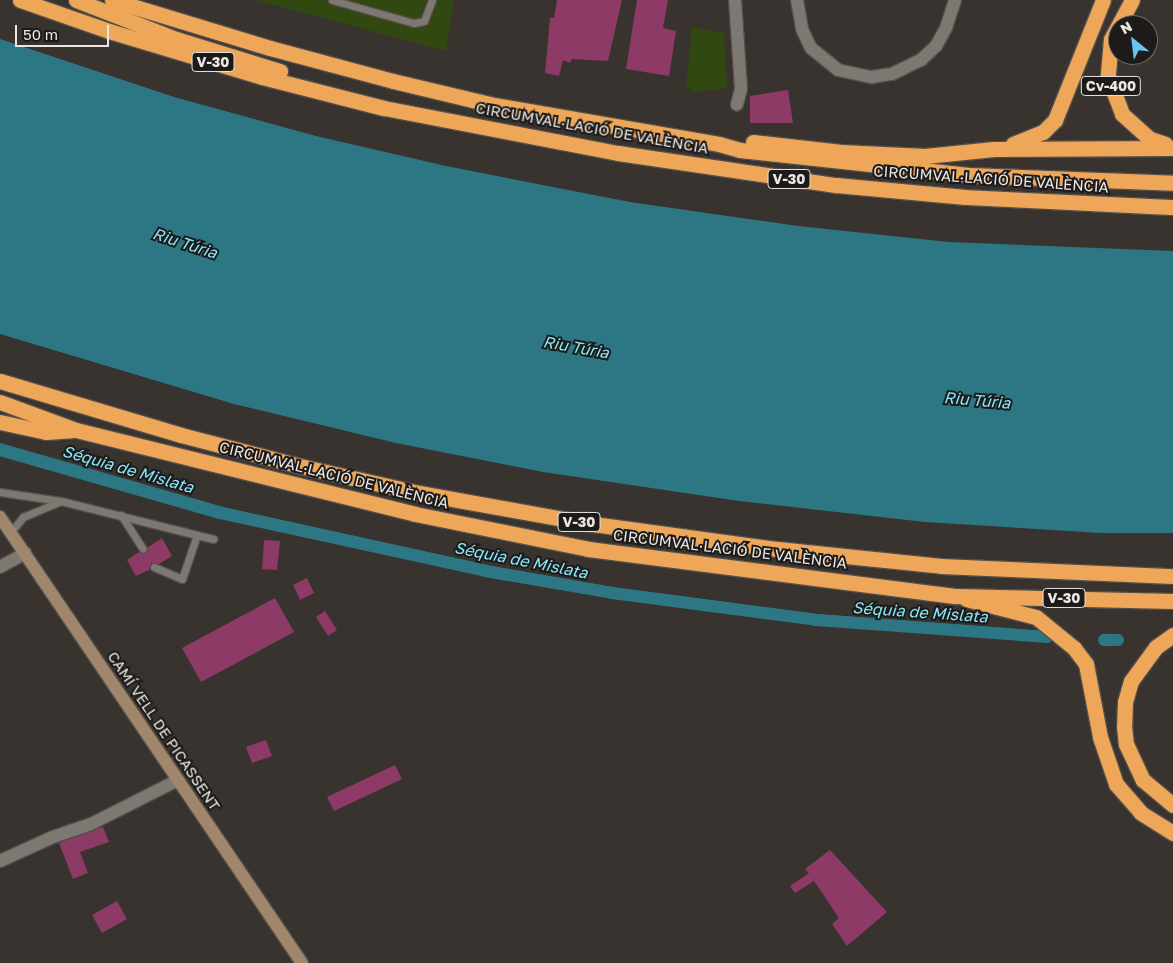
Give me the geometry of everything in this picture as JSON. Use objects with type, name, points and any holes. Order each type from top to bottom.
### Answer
[{"type":"highway","name":"CIRCUMVAL·LACIÓ DE VALÈNCIA","points":[[20,0],[109,31],[262,77],[384,108],[409,111],[618,153],[827,184],[965,197],[1173,207]]},
{"type":"highway","points":[[76,0],[176,38],[387,99],[409,111]]},
{"type":"highway","name":"CIRCUMVAL·LACIÓ DE VALÈNCIA","points":[[112,0],[270,48],[393,82],[504,106],[719,144],[740,150],[830,162],[970,175],[1173,183]]},
{"type":"highway","points":[[994,149],[1030,139],[1044,132],[1055,120],[1103,0]]},
{"type":"highway","name":"Cv-400","points":[[1132,0],[1112,39],[1108,77],[1122,114],[1150,139],[1173,148]]},
{"type":"highway","points":[[719,144],[742,140],[841,152],[925,156],[994,149],[1173,148]]},
{"type":"highway","name":"CIRCUMVAL·LACIÓ DE VALÈNCIA","points":[[0,381],[181,435],[304,467],[419,493],[586,523],[768,548],[941,566],[1173,576]]},
{"type":"highway","name":"CIRCUMVAL·LACIÓ DE VALÈNCIA","points":[[0,402],[76,430],[415,514],[588,549],[955,596],[1173,601]]},
{"type":"highway","points":[[0,422],[46,432],[76,430]]},
{"type":"highway","points":[[955,596],[1036,617],[1074,648],[1088,671],[1100,737],[1116,784],[1141,813],[1173,833]]},
{"type":"highway","points":[[1173,634],[1156,647],[1131,681],[1125,702],[1124,726],[1126,744],[1143,780],[1173,805]]},
{"type":"street","points":[[735,0],[741,89],[737,104]]},
{"type":"street","points":[[797,0],[802,30],[811,48],[838,70],[872,78],[892,74],[922,60],[936,46],[946,28],[955,0]]},
{"type":"street","name":"CAMÍ VELL DE PICASSENT","points":[[0,517],[302,963]]},
{"type":"street","points":[[0,567],[25,553]]},
{"type":"street","points":[[0,861],[53,836],[91,824],[178,780]]},
{"type":"lane","points":[[332,0],[414,23],[424,21],[430,13],[432,0]]},
{"type":"lane","points":[[0,492],[61,501],[213,539]]},
{"type":"lane","points":[[10,533],[23,517],[61,501]]},
{"type":"lane","points":[[122,515],[144,549]]},
{"type":"lane","points":[[154,567],[182,579],[197,535]]},
{"type":"green space","points":[[256,0],[454,0],[446,51]]},
{"type":"green space","points":[[692,27],[724,33],[727,88],[693,92],[686,86]]},
{"type":"water","name":"Riu Túria","points":[[0,39],[174,97],[316,136],[446,166],[630,202],[798,226],[949,242],[1173,251],[1173,533],[1100,533],[925,522],[739,501],[543,472],[396,443],[234,404],[0,334]]},
{"type":"building","points":[[557,0],[622,0],[608,61],[572,59],[570,63],[563,60],[559,76],[545,73],[550,18],[554,18]]},
{"type":"building","points":[[637,0],[668,0],[663,28],[676,31],[669,76],[626,69]]},
{"type":"building","points":[[788,90],[793,123],[750,123],[750,96]]},
{"type":"building","points":[[162,538],[172,556],[159,564],[151,563],[149,570],[136,576],[127,560],[139,552],[145,554],[148,547]]},
{"type":"building","points":[[264,540],[280,541],[277,570],[262,569]]},
{"type":"building","points":[[307,578],[314,593],[300,600],[293,585]]},
{"type":"building","points":[[275,598],[294,632],[201,682],[182,648]]},
{"type":"building","points":[[325,611],[337,630],[328,636],[316,617]]},
{"type":"building","points":[[266,740],[272,756],[252,763],[246,747]]},
{"type":"building","points":[[395,765],[402,779],[334,811],[327,797]]},
{"type":"building","points":[[103,827],[109,842],[80,852],[88,873],[73,879],[59,843]]},
{"type":"building","points":[[830,850],[887,912],[847,946],[832,924],[839,918],[814,881],[795,893],[790,886],[809,873],[805,869]]},
{"type":"building","points":[[117,901],[127,919],[102,933],[92,915]]},
{"type":"waterway","points":[[0,445],[223,509],[486,567],[618,590],[817,616],[1041,633]]},
{"type":"waterway","name":"Séquia de Mislata","points":[[0,450],[220,513],[485,571],[612,593],[816,620],[1047,637]]},
{"type":"waterway","points":[[1104,636],[1119,636]]},
{"type":"waterway","name":"Séquia de Mislata","points":[[1104,640],[1118,640]]}]
